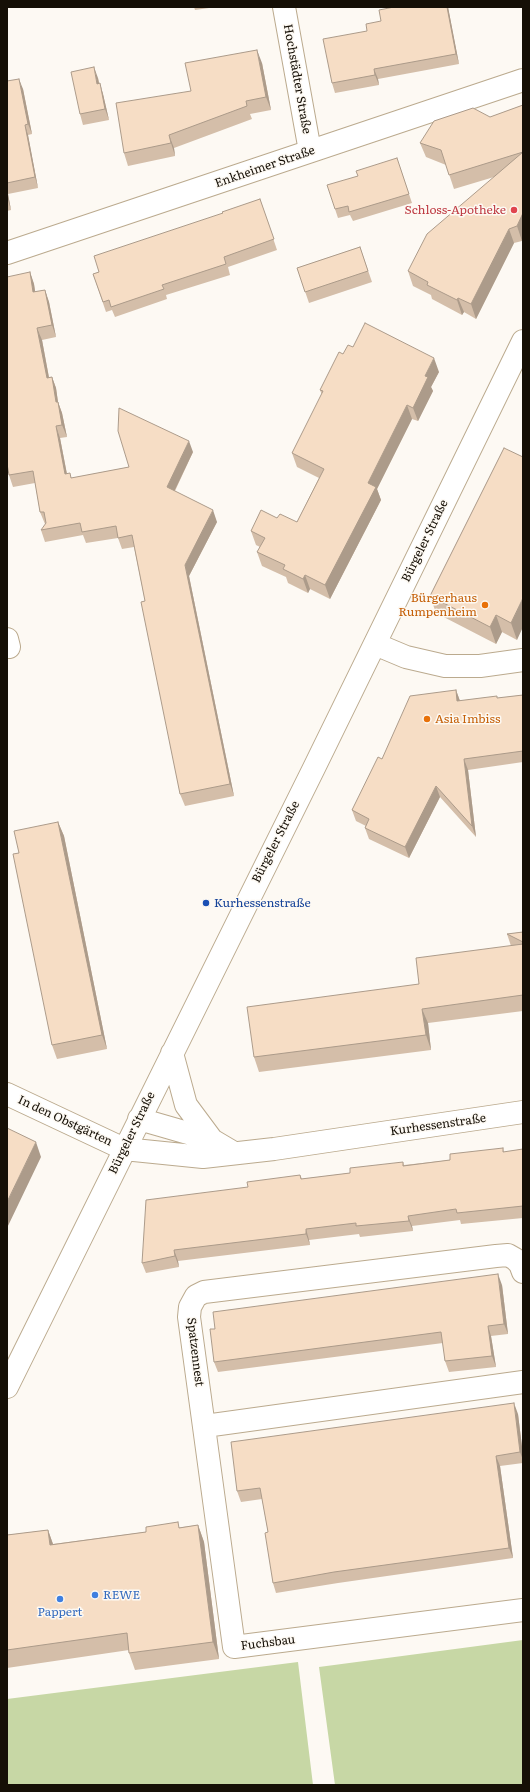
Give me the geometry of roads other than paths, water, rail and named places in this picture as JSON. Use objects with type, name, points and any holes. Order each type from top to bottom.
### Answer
[{"type":"street","name":"Hochstädter Straße","points":[[284,7],[310,151]]},
{"type":"street","name":"Enkheimer Straße","points":[[7,253],[523,80]]},
{"type":"street","name":"Bürgeler Straße","points":[[7,1386],[375,644],[523,341]]},
{"type":"street","points":[[375,644],[406,657],[445,666],[480,666],[523,660]]},
{"type":"street","points":[[172,1053],[186,1105],[212,1140]]},
{"type":"street","name":"In den Obstgärten","points":[[7,1094],[124,1149]]},
{"type":"street","name":"Kurhessenstraße","points":[[124,1149],[203,1157],[274,1149],[523,1112]]},
{"type":"street","points":[[139,1119],[212,1140],[234,1153]]},
{"type":"street","name":"Spatzennest","points":[[205,1426],[189,1317],[190,1307],[196,1296],[204,1292],[496,1256],[508,1256],[515,1260],[520,1264],[523,1272]]},
{"type":"street","points":[[205,1426],[523,1382]]},
{"type":"street","name":"Fuchsbau","points":[[205,1426],[234,1647],[523,1610]]},
{"type":"place","name":"Schloss-Apotheke","points":[[514,210]]},
{"type":"place","name":"Bürgerhaus Rumpenheim","points":[[485,605]]},
{"type":"place","name":"Asia Imbiss","points":[[427,719]]},
{"type":"place","name":"Kurhessenstraße","points":[[206,903]]},
{"type":"place","name":"REWE","points":[[95,1595]]},
{"type":"place","name":"Pappert","points":[[60,1599]]}]
